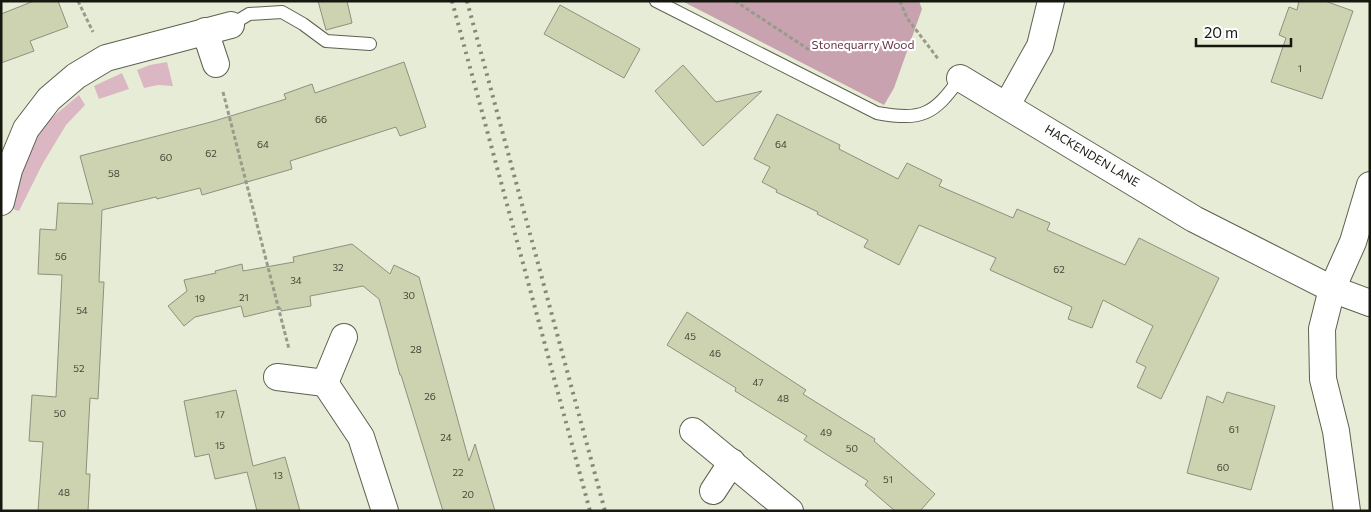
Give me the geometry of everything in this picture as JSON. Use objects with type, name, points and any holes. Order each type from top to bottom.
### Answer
[{"type":"street","points":[[1007,105],[1040,46],[1051,1]]},
{"type":"street","points":[[1,202],[9,170],[26,129],[50,99],[76,76],[106,58],[231,25]]},
{"type":"street","points":[[204,31],[216,64]]},
{"type":"street","name":"HACKENDEN LANE","points":[[960,78],[1194,219],[1332,289],[1370,303]]},
{"type":"street","points":[[1347,511],[1336,431],[1323,379],[1322,330],[1332,289],[1353,242],[1370,185]]},
{"type":"street","points":[[325,383],[344,337]]},
{"type":"street","points":[[287,378],[325,383],[361,437],[386,511]]},
{"type":"street","points":[[693,431],[790,511]]},
{"type":"street","points":[[713,491],[732,462]]},
{"type":"lane","points":[[656,1],[877,112],[900,117],[928,112],[945,99],[960,78]]},
{"type":"lane","points":[[231,25],[249,14],[282,12],[303,24],[326,41],[370,44]]},
{"type":"path","points":[[900,1],[908,18],[935,57],[960,78]]},
{"type":"path","points":[[216,64],[287,378]]},
{"type":"shaded area","points":[[167,62],[173,86],[158,85],[144,88],[137,70]]},
{"type":"shaded area","points":[[122,73],[129,89],[99,99],[94,86]]},
{"type":"shaded area","points":[[79,95],[85,105],[66,125],[43,163],[19,211],[10,208],[28,147],[43,125]]},
{"type":"green space","name":"Stonequarry Wood","points":[[682,1],[919,1],[922,9],[894,88],[884,105]]},
{"type":"building","points":[[34,1],[58,1],[68,27],[30,41],[34,51],[1,63],[1,14]]},
{"type":"building","points":[[318,1],[347,1],[352,23],[326,30]]},
{"type":"building","points":[[1299,1],[1325,1],[1353,11],[1322,99],[1271,82],[1286,38],[1279,35],[1289,7],[1297,10]]},
{"type":"building","points":[[560,5],[640,49],[624,78],[544,34]]},
{"type":"building","points":[[404,62],[426,127],[400,136],[396,127],[290,161],[292,169],[202,195],[200,188],[102,210],[99,282],[104,282],[98,399],[90,398],[86,474],[90,474],[88,511],[38,511],[43,442],[29,441],[32,395],[56,397],[62,275],[38,274],[40,229],[56,230],[58,203],[93,204],[80,156],[211,122],[286,99],[284,94],[312,84],[315,93]]},
{"type":"building","points":[[683,65],[716,102],[762,91],[703,146],[655,91]]},
{"type":"building","points":[[777,114],[840,145],[839,149],[898,179],[907,163],[942,180],[939,186],[1013,218],[1017,209],[1050,223],[1047,230],[1125,265],[1139,238],[1219,278],[1161,399],[1137,387],[1146,367],[1136,362],[1153,326],[1103,300],[1092,328],[1068,319],[1072,307],[990,270],[996,258],[919,225],[899,265],[864,247],[868,240],[817,214],[818,212],[776,192],[777,190],[762,182],[770,167],[754,159]]},
{"type":"building","points":[[352,244],[390,274],[394,265],[419,277],[469,461],[475,444],[495,511],[443,511],[400,375],[379,299],[363,286],[310,296],[311,306],[281,311],[281,308],[244,317],[241,306],[195,317],[184,326],[168,306],[187,291],[184,280],[216,273],[215,271],[242,264],[243,271],[294,262],[293,257]]},
{"type":"building","points":[[687,312],[806,390],[803,394],[875,439],[874,441],[935,494],[920,511],[895,511],[865,485],[868,481],[804,440],[807,436],[735,391],[736,388],[667,345]]},
{"type":"building","points":[[236,390],[253,466],[285,457],[300,511],[257,511],[247,472],[215,479],[209,454],[195,457],[184,401]]},
{"type":"building","points":[[1227,392],[1275,406],[1251,490],[1187,473],[1207,396],[1223,403]]},
{"type":"railway","points":[[452,1],[590,511]]},
{"type":"railway","points":[[467,1],[605,511]]}]
